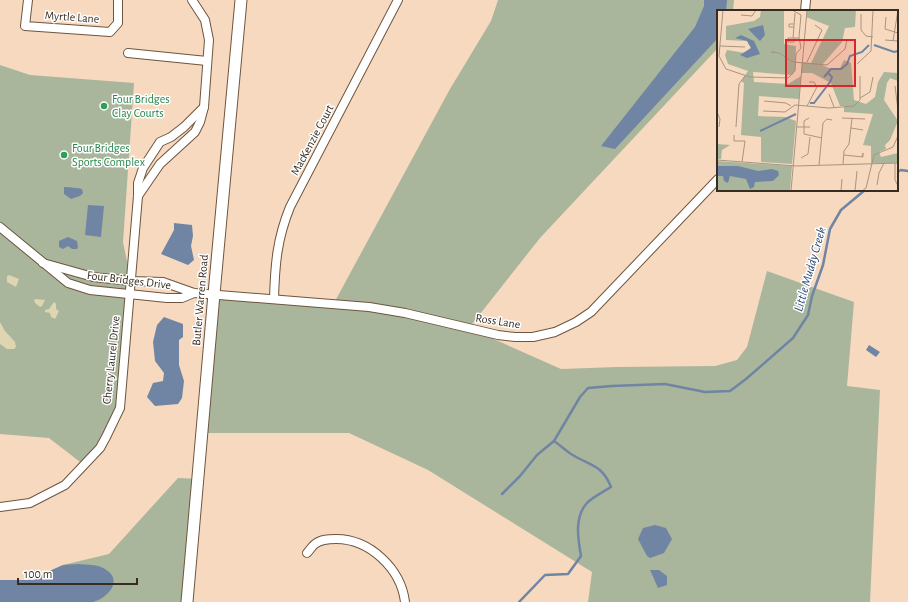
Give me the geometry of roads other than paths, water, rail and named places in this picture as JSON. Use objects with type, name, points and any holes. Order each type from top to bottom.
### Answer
[{"type":"main road","name":"Butler Warren Road","points":[[187,602],[241,0]]},
{"type":"street","name":"Myrtle Lane","points":[[28,0],[25,26],[110,32],[118,23],[118,0]]},
{"type":"street","points":[[138,196],[160,164],[195,132],[200,122],[204,107],[208,40],[205,20],[192,0]]},
{"type":"street","name":"MacKenzie Court","points":[[274,299],[277,252],[283,224],[398,0]]},
{"type":"street","points":[[805,10],[806,0]]},
{"type":"street","points":[[128,53],[207,61]]},
{"type":"street","name":"Cherry Laurel Drive","points":[[0,507],[30,503],[65,485],[100,448],[120,408],[138,183],[143,168],[160,142],[171,137],[184,127],[204,107]]},
{"type":"street","name":"Ross Lane","points":[[214,294],[370,307],[405,313],[498,335],[533,337],[544,335],[561,330],[576,322],[595,308],[717,180]]},
{"type":"street","name":"Four Bridges Drive","points":[[0,227],[43,264],[68,283],[90,290],[174,298],[182,298],[194,293]]},
{"type":"street","name":"Four Bridges Drive","points":[[43,264],[93,277],[131,281],[163,282],[194,293],[214,294]]},
{"type":"street","points":[[307,553],[316,544],[326,540],[344,540],[362,545],[372,550],[390,567],[397,577],[402,588],[405,602]]},
{"type":"water","points":[[704,0],[727,0],[726,10],[717,10],[717,39],[615,149],[601,146],[695,27],[704,6]]},
{"type":"water","points":[[64,187],[82,189],[83,193],[80,196],[71,199],[64,194]]},
{"type":"water","points":[[88,205],[104,206],[101,237],[85,235]]},
{"type":"water","points":[[174,223],[192,225],[193,236],[191,246],[194,260],[188,265],[161,254],[174,230]]},
{"type":"water","points":[[68,237],[77,241],[77,249],[72,249],[68,246],[63,249],[59,247],[59,241]]},
{"type":"water","points":[[164,317],[183,324],[183,337],[179,340],[179,365],[184,381],[182,398],[178,404],[155,406],[147,397],[153,383],[163,381],[164,373],[155,361],[153,342],[157,325]]},
{"type":"water","points":[[869,345],[880,352],[876,357],[866,350]]},
{"type":"water","points":[[655,525],[666,528],[672,539],[664,553],[650,558],[647,556],[638,539],[643,528]]},
{"type":"water","points":[[78,564],[99,566],[111,573],[114,583],[112,588],[104,597],[93,602],[0,602],[0,580],[35,580],[45,573],[63,565]]},
{"type":"water","points":[[650,570],[659,570],[667,576],[667,585],[658,588]]},
{"type":"waterway","name":"Little Muddy Creek","points":[[898,172],[901,170],[908,171]]},
{"type":"waterway","name":"Little Muddy Creek","points":[[502,494],[520,476],[537,455],[554,441],[580,397],[588,388],[665,384],[705,392],[730,391],[746,379],[793,338],[808,315],[812,296],[823,265],[830,229],[841,210],[864,191]]},
{"type":"waterway","points":[[519,602],[545,575],[568,574],[581,556],[578,528],[580,515],[587,503],[611,487],[604,474],[595,466],[571,454],[554,441]]},
{"type":"place","name":"Four Bridges Clay Courts","points":[[104,106]]},
{"type":"place","name":"Four Bridges Sports Complex","points":[[64,155]]}]
